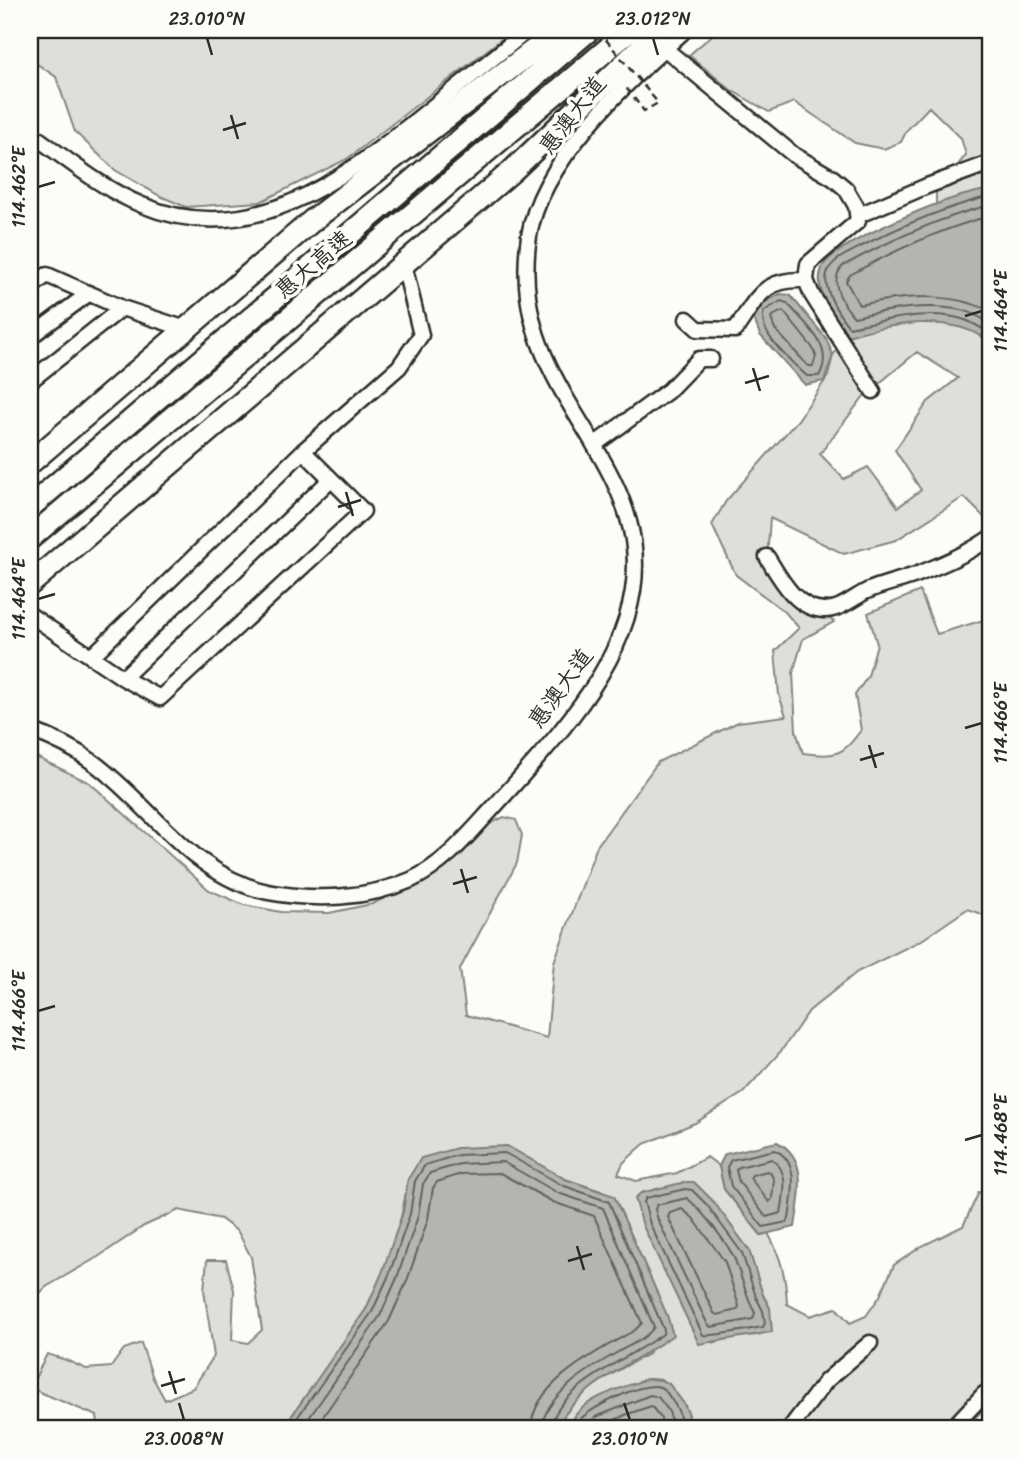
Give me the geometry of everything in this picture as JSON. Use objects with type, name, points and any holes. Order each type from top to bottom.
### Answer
[{"type":"highway","points":[[30,463],[313,220],[560,30]]},
{"type":"highway","name":"惠大高速","points":[[30,507],[589,30]]},
{"type":"highway","name":"惠大高速","points":[[30,538],[630,30]]},
{"type":"highway","points":[[30,584],[404,265],[662,39]]},
{"type":"street","points":[[30,134],[117,193],[142,205],[192,220],[243,216],[276,209],[308,196],[351,170],[528,30]]},
{"type":"street","name":"惠澳大道","points":[[30,730],[71,748],[96,765],[204,863],[240,884],[267,891],[327,898],[374,891],[412,879],[447,856],[470,834],[533,763],[593,688],[620,638],[634,587],[633,539],[619,493],[551,373],[537,342],[527,287],[529,233],[539,202],[575,144],[662,39],[685,30]]},
{"type":"street","points":[[662,39],[794,155],[846,189],[859,215],[858,221],[808,264],[806,280],[812,295],[873,391]]},
{"type":"street","points":[[859,215],[990,163]]},
{"type":"street","points":[[92,656],[303,451],[399,367],[421,334],[404,265]]},
{"type":"street","points":[[30,288],[47,275],[122,308],[186,329]]},
{"type":"street","points":[[687,319],[698,329],[735,331],[766,287],[787,279],[806,280]]},
{"type":"street","points":[[30,337],[88,293]]},
{"type":"street","points":[[30,381],[122,308]]},
{"type":"street","points":[[594,445],[668,391],[699,359],[711,359]]},
{"type":"street","points":[[30,615],[123,678],[160,698],[363,512],[303,451]]},
{"type":"street","points":[[123,678],[331,479]]},
{"type":"street","points":[[767,557],[791,593],[808,606],[824,610],[837,608],[867,591],[922,573],[990,538]]},
{"type":"street","points":[[790,1428],[827,1381],[870,1343]]},
{"type":"street","points":[[952,1428],[990,1391]]},
{"type":"path","points":[[598,30],[658,103],[645,111],[624,85]]},
{"type":"shaded area","points":[[30,30],[513,30],[347,159],[260,202],[186,207],[160,196],[115,170],[75,132],[56,77],[30,59]]},
{"type":"shaded area","points":[[718,30],[990,30],[990,189],[936,205],[936,192],[966,155],[961,138],[929,107],[907,130],[901,142],[884,149],[855,143],[794,102],[769,112],[731,90],[689,55]]},
{"type":"shaded area","points":[[924,322],[962,326],[990,341],[990,513],[984,517],[964,497],[896,540],[844,554],[770,518],[766,573],[834,622],[803,639],[793,673],[796,731],[803,753],[823,755],[843,750],[861,730],[855,695],[868,676],[877,644],[868,613],[920,591],[937,634],[990,618],[990,917],[967,909],[922,940],[857,972],[809,1011],[782,1050],[743,1093],[695,1123],[644,1144],[623,1163],[618,1174],[636,1181],[677,1173],[707,1157],[719,1166],[724,1189],[761,1235],[768,1233],[782,1267],[787,1304],[810,1316],[836,1308],[850,1323],[866,1316],[880,1296],[894,1265],[922,1246],[963,1226],[979,1192],[990,1192],[990,1403],[965,1428],[686,1428],[689,1415],[669,1384],[661,1380],[647,1379],[587,1404],[571,1424],[573,1428],[556,1428],[585,1393],[650,1353],[601,1191],[565,1179],[507,1146],[408,1179],[393,1247],[373,1296],[347,1338],[281,1428],[99,1428],[97,1416],[30,1388],[47,1354],[86,1369],[111,1367],[124,1349],[141,1343],[153,1378],[165,1400],[193,1388],[214,1356],[204,1290],[207,1260],[226,1260],[234,1290],[232,1340],[248,1343],[262,1330],[251,1257],[238,1232],[221,1219],[179,1210],[144,1226],[46,1287],[30,1303],[30,754],[90,783],[209,890],[244,905],[281,912],[329,913],[372,904],[409,887],[487,825],[504,817],[516,820],[522,835],[517,863],[460,969],[466,1015],[547,1038],[554,962],[597,846],[658,762],[738,722],[786,716],[779,695],[775,651],[799,628],[785,612],[736,575],[712,525],[726,501],[798,420],[828,376],[833,355],[847,336],[875,328]],"holes":[[[917,352],[958,378],[928,402],[895,450],[921,490],[898,507],[868,467],[844,479],[820,454],[864,396]],[[763,1295],[770,1308],[759,1335],[738,1336],[712,1343]]]},
{"type":"water","points":[[990,189],[990,341],[974,332],[938,324],[901,324],[847,336],[843,332],[825,301],[820,285],[822,268],[829,259],[859,239],[900,219],[953,198]]},
{"type":"water","points":[[780,294],[790,295],[826,338],[833,355],[824,381],[805,385],[760,335],[754,319],[759,305]]},
{"type":"water","points":[[777,1142],[794,1158],[798,1169],[800,1192],[795,1227],[761,1235],[724,1189],[719,1166],[725,1154]]},
{"type":"water","points":[[507,1146],[565,1179],[614,1196],[667,1315],[673,1335],[593,1386],[579,1398],[556,1428],[281,1428],[366,1309],[382,1273],[403,1212],[408,1179],[421,1158],[457,1148]]},
{"type":"water","points":[[694,1182],[713,1201],[749,1250],[763,1295],[770,1308],[772,1332],[699,1344],[643,1226],[635,1198],[641,1193]]},
{"type":"water","points":[[647,1379],[661,1380],[669,1384],[689,1415],[686,1428],[573,1428],[571,1424],[575,1415],[592,1401]]}]
